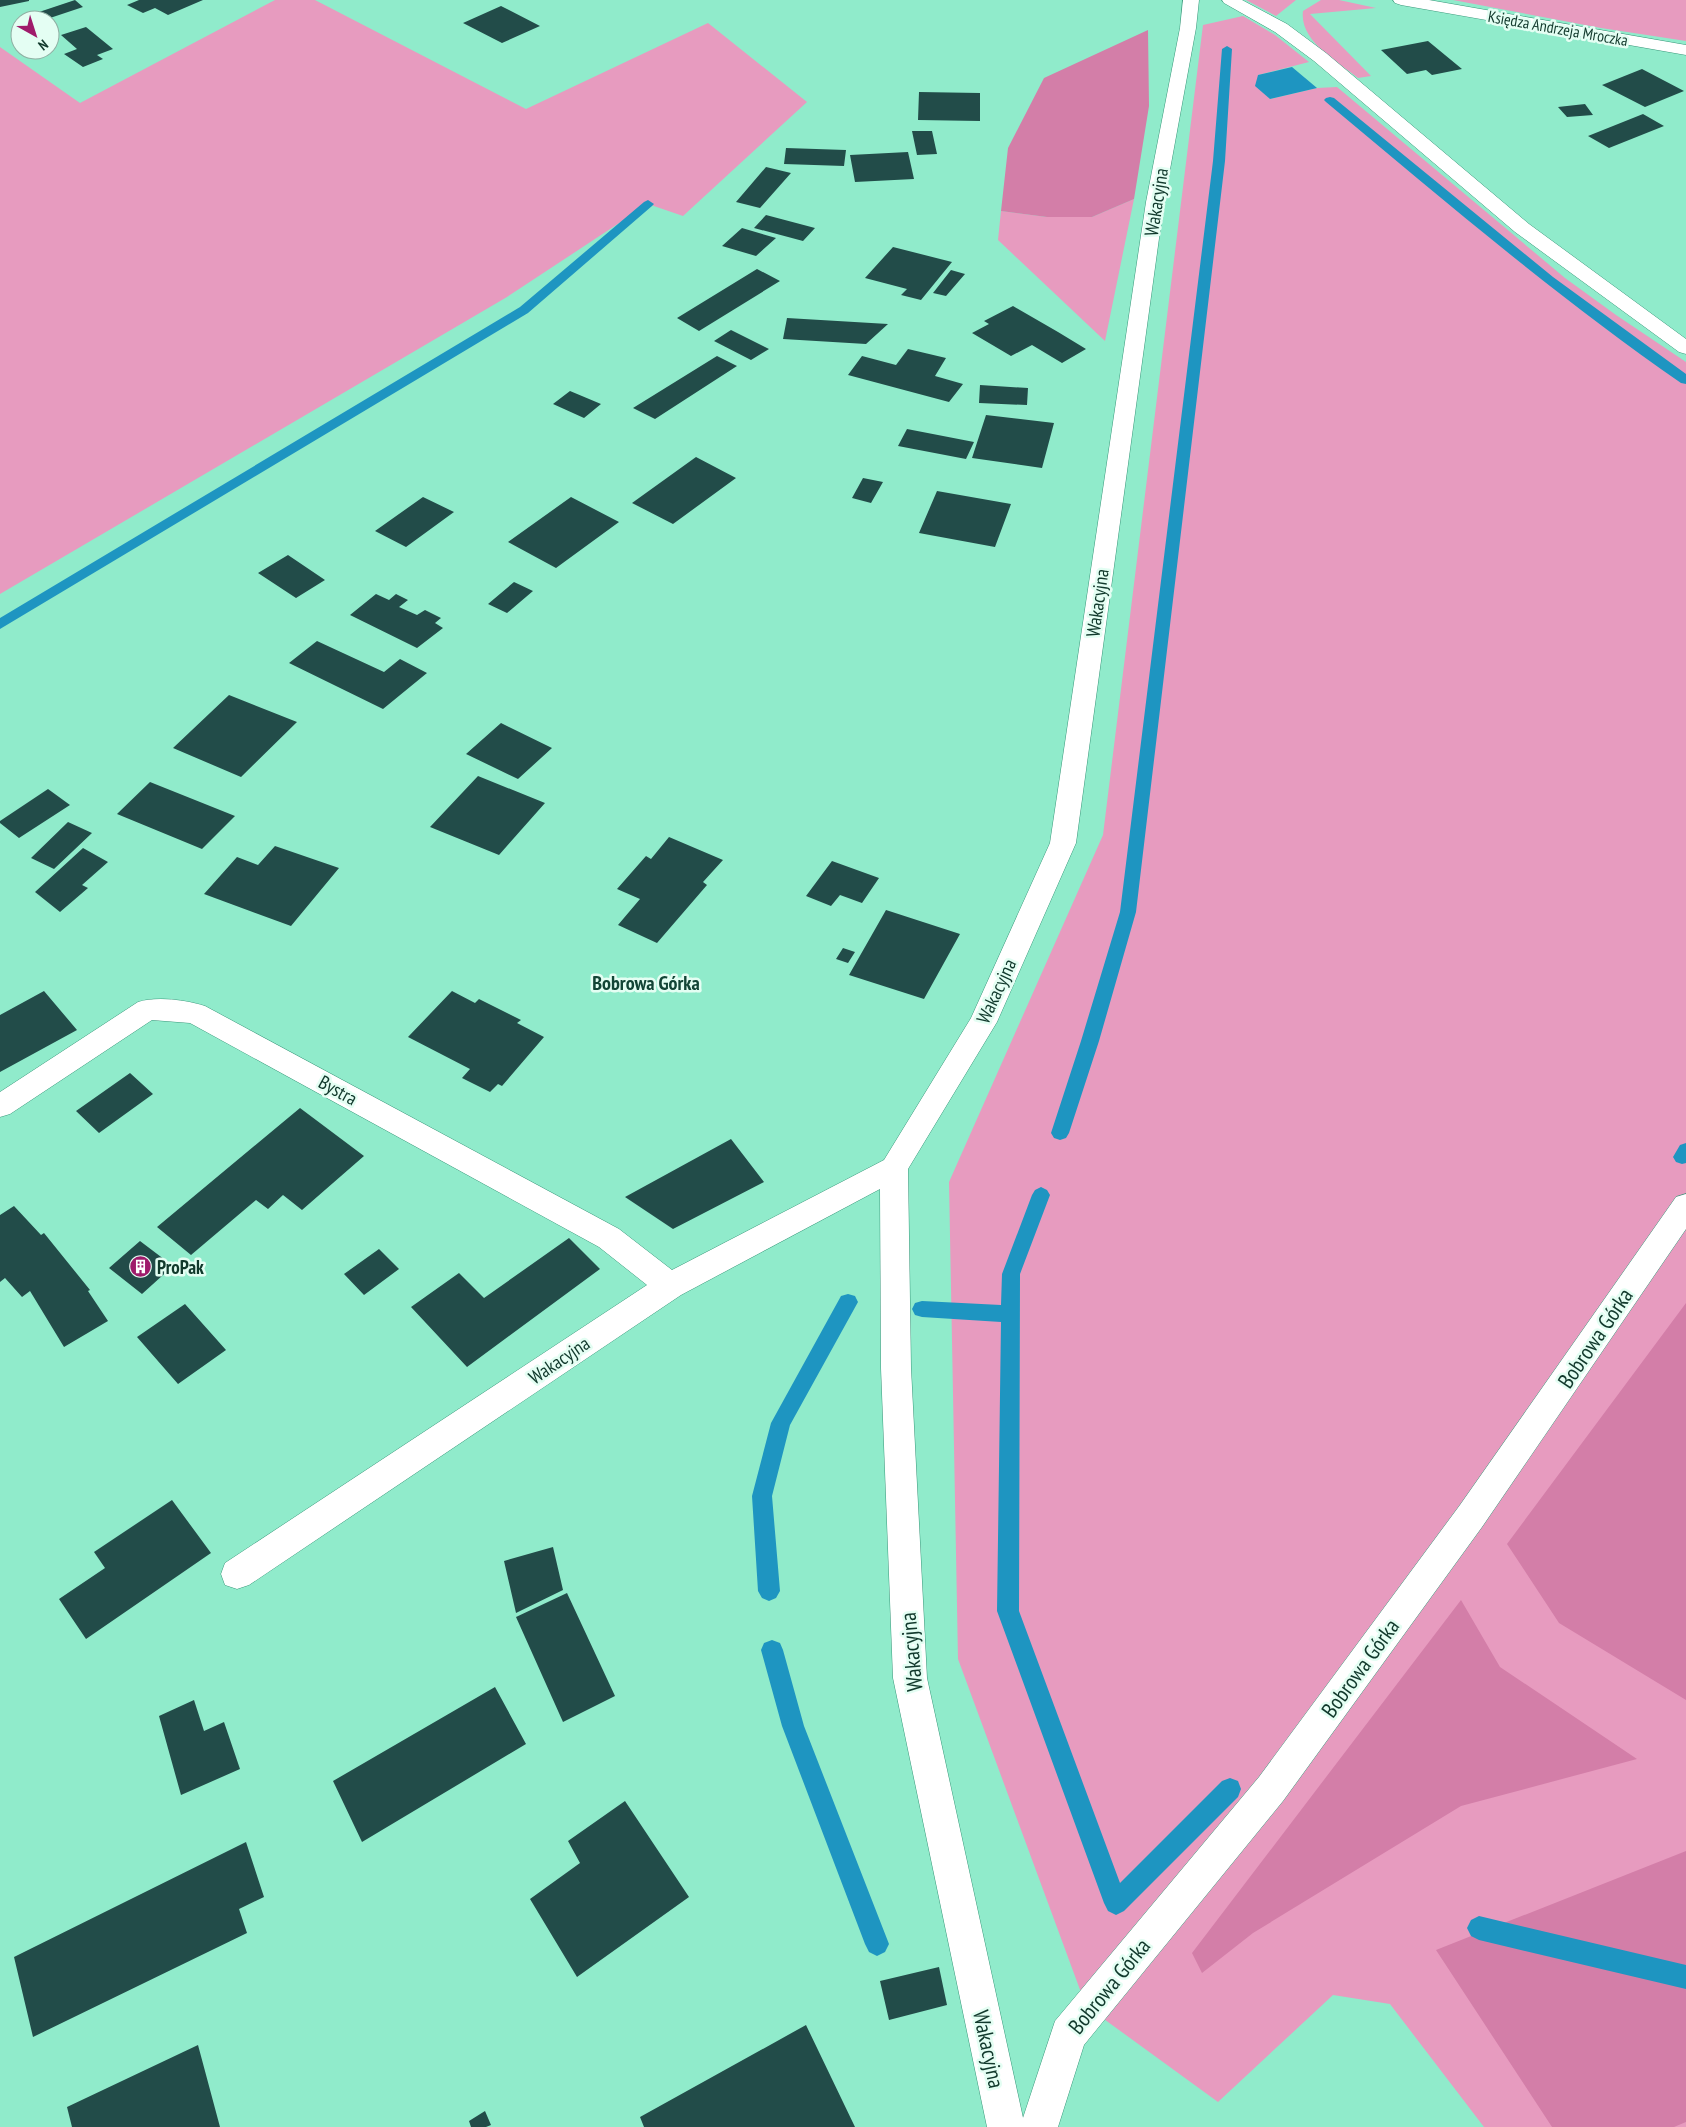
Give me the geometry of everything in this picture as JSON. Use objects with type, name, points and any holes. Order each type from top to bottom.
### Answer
[{"type":"street","name":"Wakacyjna","points":[[237,1574],[670,1286],[894,1168],[983,1022],[1063,843],[1151,227],[1188,28],[1191,0]]},
{"type":"street","points":[[1230,0],[1281,28],[1320,57],[1522,228],[1686,348]]},
{"type":"street","name":"Księdza Andrzeja Mroczka","points":[[1401,0],[1686,50]]},
{"type":"street","name":"Bystra","points":[[0,1106],[148,1009],[195,1013],[609,1238],[670,1286]]},
{"type":"street","name":"Wakacyjna","points":[[894,1168],[896,1368],[910,1678],[1006,2127]]},
{"type":"street","name":"Bobrowa Górka","points":[[1039,2127],[1068,2034],[1271,1789],[1471,1516],[1686,1206]]},
{"type":"shaded area","points":[[275,0],[315,0],[526,109],[708,23],[807,102],[683,216],[648,204],[507,297],[0,594],[0,47],[10,54],[10,60],[19,60],[80,103]]},
{"type":"shaded area","points":[[1246,0],[1296,0],[1276,16]]},
{"type":"shaded area","points":[[1321,0],[1339,0],[1376,8],[1310,14],[1371,76],[1358,78],[1322,50],[1307,32],[1303,22],[1303,11]]},
{"type":"shaded area","points":[[1453,0],[1686,0],[1686,41],[1601,28]]},
{"type":"shaded area","points":[[1243,16],[1275,35],[1309,62],[1258,75],[1270,99],[1317,88],[1337,87],[1565,278],[1686,362],[1686,2127],[1484,2127],[1390,2004],[1333,1995],[1218,2102],[1086,2006],[958,1659],[949,1182],[1103,835],[1203,25]]},
{"type":"shaded area","points":[[1148,30],[1149,106],[1134,199],[1092,217],[1047,217],[1001,211],[1008,148],[1044,78]]},
{"type":"shaded area","points":[[1134,199],[1105,341],[998,240],[1001,211],[1047,217],[1092,217]]},
{"type":"shaded area","points":[[1686,1303],[1686,1700],[1559,1623],[1507,1544]]},
{"type":"shaded area","points":[[1461,1600],[1500,1667],[1637,1759],[1461,1806],[1253,1933],[1202,1973],[1192,1953]]},
{"type":"shaded area","points":[[1686,1851],[1686,2122],[1674,2127],[1552,2127],[1436,1950]]},
{"type":"water","points":[[1292,67],[1317,88],[1270,99],[1255,86],[1258,75]]},
{"type":"building","points":[[0,0],[29,0],[29,1],[0,7]]},
{"type":"building","points":[[75,0],[83,7],[60,15],[60,10],[45,10]]},
{"type":"building","points":[[139,0],[203,0],[168,15],[155,8],[143,13],[127,5]]},
{"type":"building","points":[[501,6],[540,26],[502,43],[463,23]]},
{"type":"building","points":[[86,27],[113,49],[97,55],[103,59],[83,67],[64,54],[77,49],[61,35]]},
{"type":"building","points":[[1428,41],[1462,69],[1432,75],[1426,70],[1407,74],[1381,50]]},
{"type":"building","points":[[1642,69],[1684,91],[1645,107],[1602,85]]},
{"type":"building","points":[[919,92],[980,93],[980,121],[918,120]]},
{"type":"building","points":[[1585,104],[1593,115],[1567,117],[1558,107]]},
{"type":"building","points":[[1643,114],[1664,126],[1609,148],[1588,136]]},
{"type":"building","points":[[912,131],[932,131],[937,154],[917,155]]},
{"type":"building","points":[[786,148],[846,150],[844,166],[784,164]]},
{"type":"building","points":[[908,152],[914,179],[855,182],[850,155]]},
{"type":"building","points":[[766,167],[791,173],[760,208],[736,202]]},
{"type":"building","points":[[766,215],[815,228],[803,241],[754,228]]},
{"type":"building","points":[[742,228],[776,238],[756,256],[722,246]]},
{"type":"building","points":[[893,247],[952,262],[921,300],[901,295],[907,289],[865,278]]},
{"type":"building","points":[[757,269],[780,281],[699,331],[677,318]]},
{"type":"building","points":[[951,270],[965,274],[946,296],[933,293]]},
{"type":"building","points":[[1013,306],[1086,349],[1062,363],[1032,345],[1011,356],[972,333],[989,324],[984,321]]},
{"type":"building","points":[[787,318],[888,324],[866,344],[783,339]]},
{"type":"building","points":[[731,330],[769,349],[751,360],[714,341]]},
{"type":"building","points":[[908,349],[946,358],[935,376],[963,384],[949,402],[848,375],[862,356],[896,365]]},
{"type":"building","points":[[717,356],[737,366],[655,419],[633,408]]},
{"type":"building","points":[[980,385],[1028,388],[1027,405],[979,403]]},
{"type":"building","points":[[570,391],[601,404],[584,418],[553,404]]},
{"type":"building","points":[[986,415],[1054,423],[1042,468],[972,458]]},
{"type":"building","points":[[907,429],[974,442],[966,459],[898,446]]},
{"type":"building","points":[[696,457],[736,478],[673,524],[632,503]]},
{"type":"building","points":[[863,478],[883,482],[871,503],[852,498]]},
{"type":"building","points":[[937,491],[1011,504],[995,547],[919,533]]},
{"type":"building","points":[[423,497],[454,512],[406,547],[375,531]]},
{"type":"building","points":[[571,497],[619,522],[556,568],[508,542]]},
{"type":"building","points":[[288,555],[325,580],[296,598],[258,573]]},
{"type":"building","points":[[514,582],[533,591],[507,613],[488,604]]},
{"type":"building","points":[[376,594],[389,600],[396,594],[408,600],[399,607],[417,615],[425,610],[441,618],[435,623],[443,628],[417,648],[350,615]]},
{"type":"building","points":[[317,641],[384,672],[400,659],[427,673],[383,709],[289,663]]},
{"type":"building","points":[[229,695],[297,722],[241,777],[173,748]]},
{"type":"building","points":[[501,723],[552,748],[518,779],[466,754]]},
{"type":"building","points":[[478,776],[545,803],[499,855],[430,827]]},
{"type":"building","points":[[150,782],[235,816],[202,849],[117,814]]},
{"type":"building","points":[[48,789],[70,805],[19,838],[0,823],[0,821]]},
{"type":"building","points":[[68,822],[92,833],[54,869],[31,858]]},
{"type":"building","points":[[669,837],[723,860],[703,882],[707,885],[657,943],[618,925],[640,899],[617,889],[646,856],[651,859]]},
{"type":"building","points":[[275,846],[339,868],[291,926],[204,894],[237,857],[258,865]]},
{"type":"building","points":[[83,848],[108,862],[82,885],[88,888],[60,912],[35,892]]},
{"type":"building","points":[[832,861],[879,878],[862,903],[840,895],[831,906],[806,896]]},
{"type":"building","points":[[886,910],[960,934],[924,999],[849,975]]},
{"type":"building","points":[[843,948],[855,952],[848,963],[836,959]]},
{"type":"building","points":[[44,991],[77,1030],[0,1072],[0,1015]]},
{"type":"building","points":[[452,991],[475,1003],[479,999],[521,1020],[517,1023],[544,1037],[502,1086],[498,1084],[490,1092],[462,1078],[470,1069],[408,1037]]},
{"type":"building","points":[[130,1073],[153,1094],[99,1133],[76,1111]]},
{"type":"building","points":[[300,1108],[364,1156],[302,1210],[283,1195],[268,1209],[256,1200],[191,1255],[157,1227]]},
{"type":"building","points":[[731,1139],[764,1182],[673,1229],[625,1197]]},
{"type":"building","points":[[14,1206],[41,1235],[44,1233],[90,1290],[88,1291],[108,1321],[64,1347],[30,1291],[22,1297],[5,1278],[0,1282],[0,1215]]},
{"type":"building","points":[[569,1238],[600,1269],[467,1367],[411,1307],[459,1273],[484,1298]]},
{"type":"building","name":"ProPak","points":[[140,1241],[173,1266],[142,1294],[109,1268]]},
{"type":"building","points":[[379,1249],[399,1269],[364,1295],[344,1274]]},
{"type":"building","points":[[185,1304],[226,1350],[178,1384],[137,1337]]},
{"type":"building","points":[[172,1500],[211,1553],[86,1639],[59,1599],[105,1568],[94,1552]]},
{"type":"building","points":[[553,1547],[563,1590],[516,1613],[504,1561]]},
{"type":"building","points":[[567,1593],[615,1696],[563,1722],[516,1617]]},
{"type":"building","points":[[495,1687],[526,1744],[362,1842],[333,1781]]},
{"type":"building","points":[[194,1700],[204,1731],[224,1722],[240,1769],[181,1795],[159,1716]]},
{"type":"building","points":[[625,1801],[689,1897],[577,1977],[530,1899],[580,1863],[568,1841]]},
{"type":"building","points":[[246,1842],[264,1897],[239,1909],[247,1933],[33,2037],[14,1957]]},
{"type":"building","points":[[939,1967],[947,2005],[889,2020],[880,1981]]},
{"type":"building","points":[[806,2025],[855,2127],[644,2127],[640,2117]]},
{"type":"building","points":[[198,2045],[220,2127],[72,2127],[67,2107]]},
{"type":"building","points":[[485,2111],[491,2125],[471,2127],[469,2121]]},
{"type":"waterway","points":[[1060,1133],[1090,1041],[1128,912],[1219,161],[1227,49]]},
{"type":"waterway","points":[[1330,100],[1460,209],[1549,280],[1639,348],[1686,380]]},
{"type":"waterway","points":[[0,624],[524,310],[648,204]]},
{"type":"waterway","points":[[1682,1157],[1686,1150]]},
{"type":"waterway","points":[[1041,1195],[1011,1274],[1008,1611],[1116,1903],[1230,1789]]},
{"type":"waterway","points":[[769,1591],[762,1496],[781,1423],[848,1302]]},
{"type":"waterway","points":[[922,1309],[1010,1314]]},
{"type":"waterway","points":[[772,1650],[793,1726],[877,1944]]},
{"type":"waterway","points":[[1479,1928],[1686,1977]]},
{"type":"place","name":"ProPak","points":[[141,1267]]},
{"type":"district","name":"Bobrowa Górka","points":[[646,983]]}]
